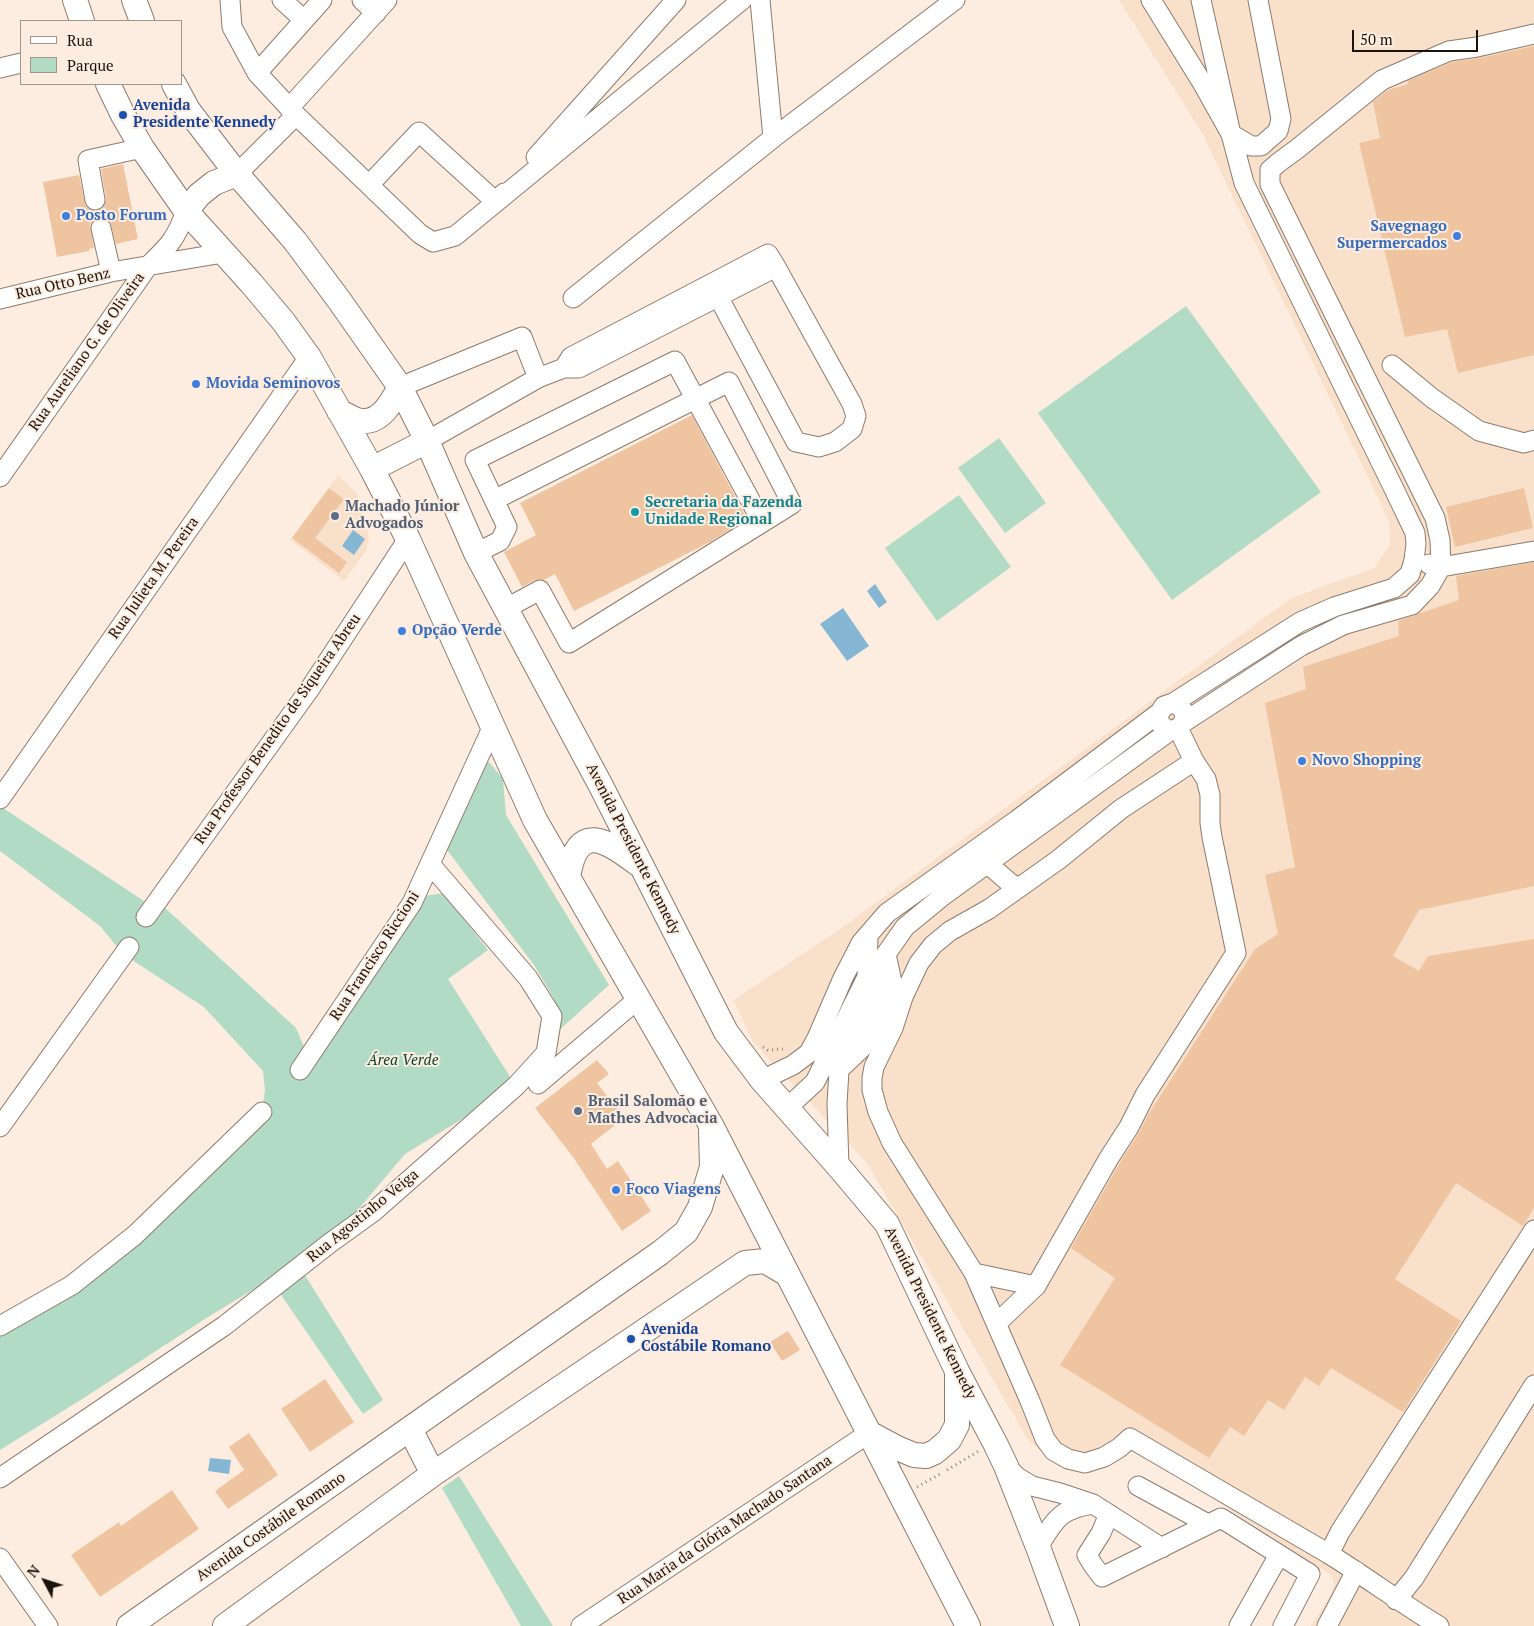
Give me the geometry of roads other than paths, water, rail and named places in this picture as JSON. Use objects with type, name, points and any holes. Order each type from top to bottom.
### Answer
[{"type":"main road","points":[[75,0],[82,20]]},
{"type":"main road","points":[[134,0],[142,20]]},
{"type":"main road","points":[[108,85],[142,148],[186,211],[258,290],[309,357],[372,470],[408,539],[535,820],[711,1125],[869,1433],[964,1624]]},
{"type":"main road","name":"Avenida Presidente Kennedy","points":[[175,85],[188,110],[237,174],[295,241],[400,387],[476,553],[644,868],[726,1032],[762,1080],[840,1167],[887,1224],[957,1371],[1006,1466],[1067,1626]]},
{"type":"main road","points":[[186,211],[199,195],[214,183],[237,174]]},
{"type":"main road","points":[[339,412],[361,421],[373,419],[385,411],[391,404],[400,387]]},
{"type":"main road","points":[[372,470],[426,442]]},
{"type":"main road","points":[[568,877],[570,862],[584,842],[592,839],[613,846],[644,868]]},
{"type":"main road","name":"Avenida Costábile Romano","points":[[129,1626],[660,1253],[686,1232],[700,1207],[712,1167],[711,1125]]},
{"type":"main road","points":[[225,1626],[433,1474],[745,1263],[766,1261],[787,1274]]},
{"type":"main road","points":[[869,1433],[914,1455],[926,1456],[935,1452],[949,1440],[957,1425],[957,1371]]},
{"type":"main road","points":[[410,1429],[433,1474]]},
{"type":"street","points":[[230,0],[232,27],[257,73],[293,112],[420,234],[433,242],[455,236],[742,0]]},
{"type":"street","points":[[282,0],[304,20]]},
{"type":"street","points":[[257,73],[322,0]]},
{"type":"street","points":[[237,174],[293,112],[382,6],[362,0]]},
{"type":"street","points":[[496,202],[676,0]]},
{"type":"street","points":[[760,0],[773,138]]},
{"type":"street","points":[[573,298],[773,138],[955,0]]},
{"type":"street","points":[[1150,0],[1203,84],[1231,134],[1251,146],[1261,146],[1278,131],[1281,119],[1258,0]]},
{"type":"street","points":[[762,1080],[793,1065],[809,1053],[861,943],[887,912],[1017,820],[1166,708],[1300,622],[1334,607],[1394,588],[1410,574],[1416,544],[1415,533],[1244,183],[1201,0]]},
{"type":"street","points":[[840,1167],[837,1104],[838,1070],[865,1044],[892,982],[886,954],[905,927],[944,894],[1178,727],[1301,646],[1343,625],[1412,605],[1430,586],[1441,567],[1440,540],[1435,518],[1270,184],[1270,170],[1382,80],[1449,51],[1477,47],[1534,34]]},
{"type":"street","points":[[0,68],[20,63]]},
{"type":"street","points":[[369,185],[419,132],[496,202]]},
{"type":"street","points":[[95,200],[88,160],[142,148]]},
{"type":"street","points":[[148,266],[172,243],[186,211]]},
{"type":"street","points":[[102,228],[111,272]]},
{"type":"street","name":"Rua Aureliano G. de Oliveira","points":[[0,477],[148,266],[223,253]]},
{"type":"street","name":"Rua Otto Benz","points":[[0,299],[111,272],[148,266]]},
{"type":"street","points":[[426,442],[538,378],[564,368],[579,368],[714,290],[776,267],[852,404],[856,416],[852,429],[835,442],[819,448],[796,442],[714,290]]},
{"type":"street","points":[[400,387],[522,337],[538,378]]},
{"type":"street","name":"Rua Julieta M. Pereira","points":[[0,799],[309,357]]},
{"type":"street","points":[[476,553],[500,540],[507,528],[475,460],[675,361],[762,522]]},
{"type":"street","points":[[1392,365],[1432,398],[1480,431],[1524,443],[1534,440]]},
{"type":"street","points":[[494,500],[729,382],[792,504],[569,643],[540,590],[506,610]]},
{"type":"street","name":"Rua Professor Benedito de Siqueira Abreu","points":[[146,917],[309,690],[408,539]]},
{"type":"street","points":[[1414,560],[1441,567],[1534,551]]},
{"type":"street","points":[[1166,708],[1159,721],[1163,727],[1178,727]]},
{"type":"street","points":[[997,1322],[1036,1286],[1109,1158],[1129,1128],[1145,1095],[1236,953],[1212,837],[1210,795],[1206,779],[1194,761],[1178,727]]},
{"type":"street","name":"Rua Francisco Riccioni","points":[[300,1070],[412,903],[492,728]]},
{"type":"street","points":[[1194,761],[1121,809],[1058,860],[1019,888],[989,909],[950,931],[933,945],[919,964],[903,997],[893,1028],[877,1061],[872,1078],[872,1090],[878,1112],[892,1142],[974,1273],[997,1322],[1045,1439],[1054,1451],[1068,1459],[1086,1463],[1104,1457],[1119,1448],[1130,1438],[1329,1554],[1396,1600],[1439,1626]]},
{"type":"street","name":"Rua Agostinho Veiga","points":[[0,1478],[224,1326],[372,1212],[516,1086],[546,1053],[552,1016],[528,978],[430,864]]},
{"type":"street","points":[[988,864],[1010,884],[1019,888]]},
{"type":"street","points":[[787,1108],[815,1082],[867,977],[868,934]]},
{"type":"street","points":[[0,1127],[129,947]]},
{"type":"street","points":[[538,1084],[638,999]]},
{"type":"street","points":[[0,1326],[72,1285],[135,1235],[262,1112]]},
{"type":"street","points":[[1329,1554],[1340,1532],[1534,1230]]},
{"type":"street","points":[[974,1273],[1036,1286]]},
{"type":"street","points":[[1396,1600],[1414,1578],[1534,1385]]},
{"type":"street","name":"Rua Maria da Glória Machado Santana","points":[[581,1626],[869,1433]]},
{"type":"street","points":[[1006,1466],[1017,1477],[1032,1486],[1093,1504],[1162,1548]]},
{"type":"street","points":[[1138,1486],[1208,1524]]},
{"type":"street","points":[[1038,1547],[1054,1520],[1075,1507],[1093,1504]]},
{"type":"street","points":[[1109,1514],[1101,1533],[1088,1555],[1102,1577],[1221,1518],[1279,1554],[1310,1574],[1283,1626]]},
{"type":"street","points":[[1239,1626],[1279,1554]]},
{"type":"street","points":[[0,1558],[48,1626]]},
{"type":"street","points":[[1327,1626],[1356,1571]]},
{"type":"water","points":[[353,530],[365,539],[354,555],[342,546]]},
{"type":"water","points":[[875,584],[887,602],[879,608],[867,591]]},
{"type":"water","points":[[843,608],[869,646],[847,661],[820,624]]},
{"type":"water","points":[[210,1458],[231,1460],[229,1474],[208,1471]]},
{"type":"tunnel","points":[[95,200],[101,228]]},
{"type":"place","name":"Avenida Presidente Kennedy","points":[[123,115]]},
{"type":"place","name":"Posto Forum","points":[[66,216]]},
{"type":"place","name":"Savegnago Supermercados","points":[[1457,236]]},
{"type":"place","name":"Movida Seminovos","points":[[196,384]]},
{"type":"place","name":"Secretaria da Fazenda Unidade Regional","points":[[635,512]]},
{"type":"place","name":"Machado Júnior Advogados","points":[[335,516]]},
{"type":"place","name":"Opção Verde","points":[[402,631]]},
{"type":"place","name":"Novo Shopping","points":[[1302,761]]},
{"type":"place","name":"Brasil Salomão e Mathes Advocacia","points":[[578,1111]]},
{"type":"place","name":"Foco Viagens","points":[[616,1190]]},
{"type":"place","name":"Avenida Costábile Romano","points":[[631,1339]]},
{"type":"park label","name":"Área Verde","points":[[403,1061]]}]
